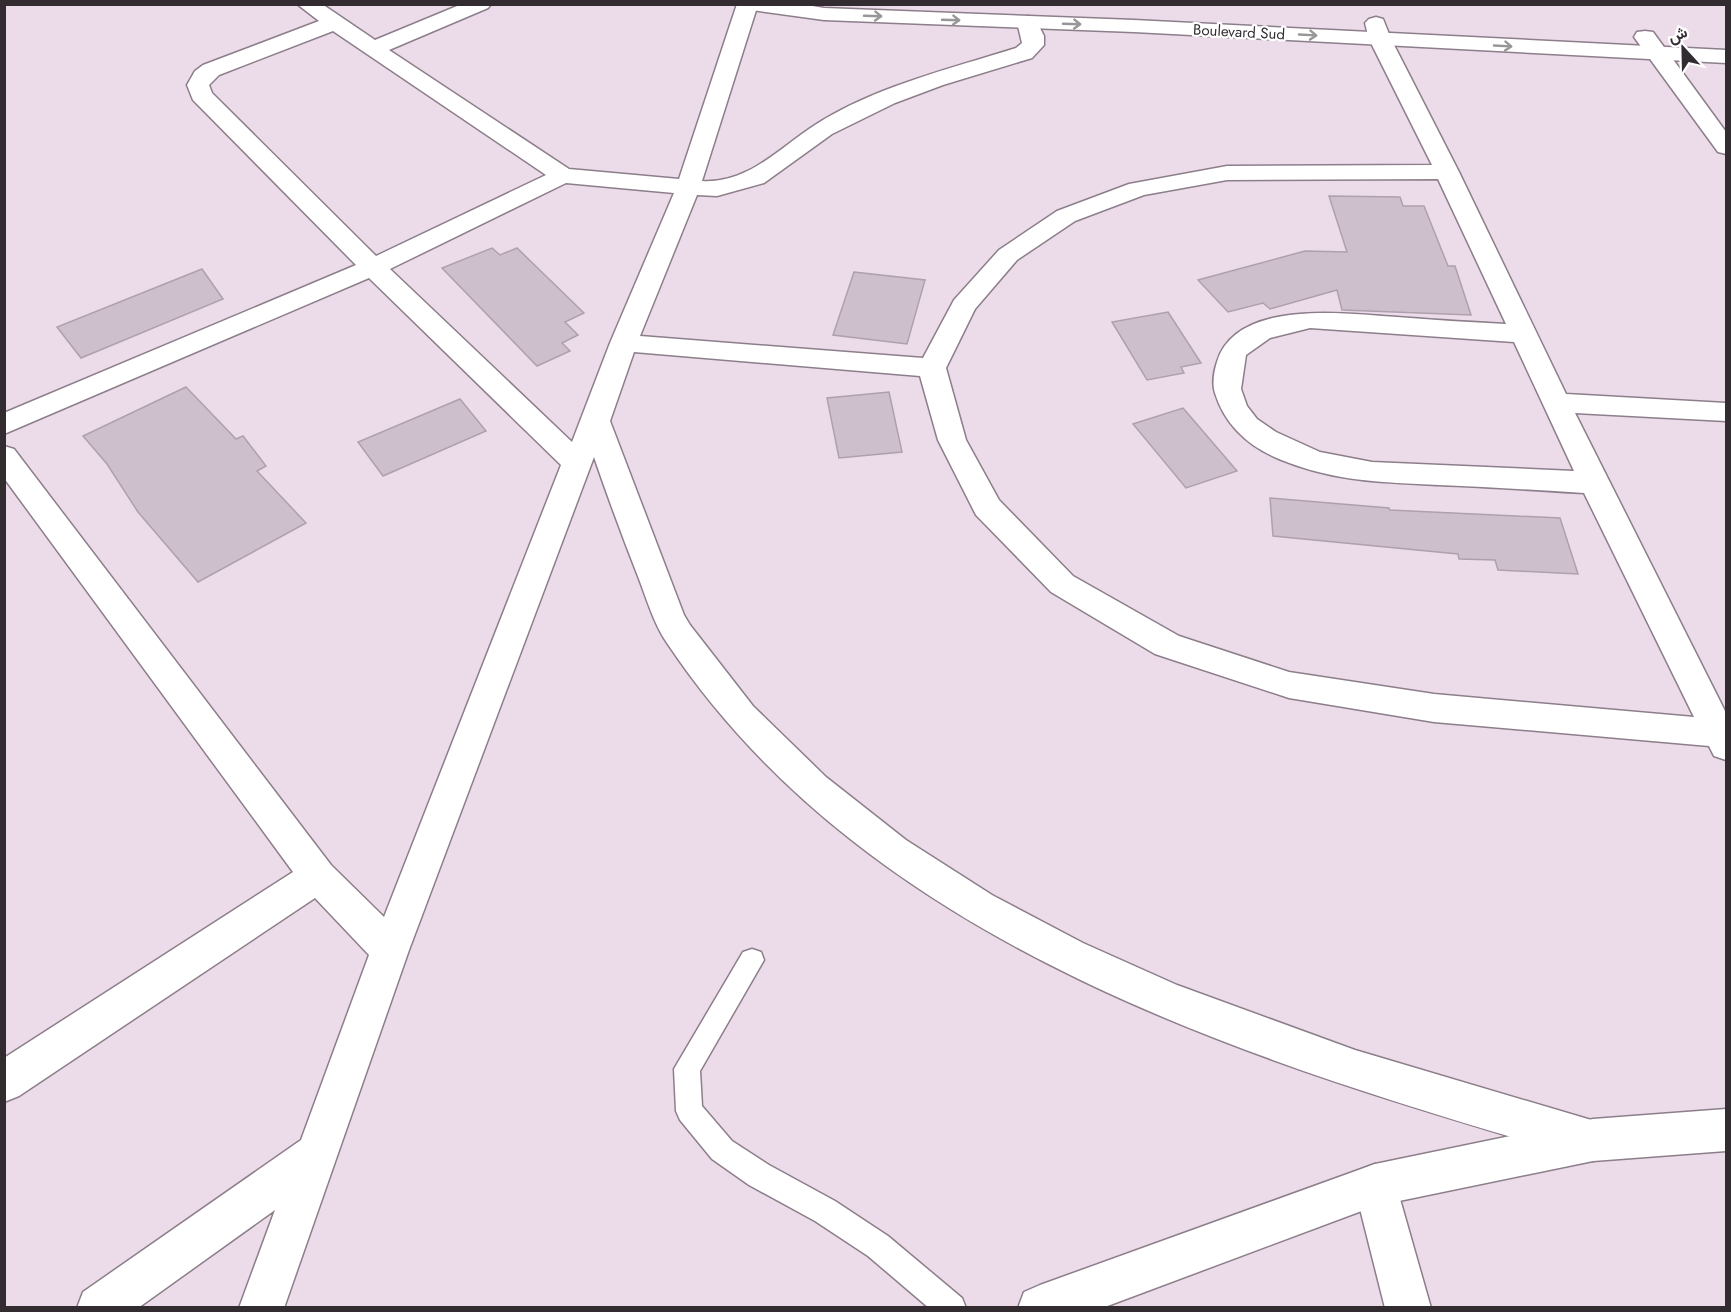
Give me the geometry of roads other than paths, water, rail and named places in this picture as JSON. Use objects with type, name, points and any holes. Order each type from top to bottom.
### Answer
[{"type":"street","points":[[307,4],[563,176],[717,189],[756,178],[824,129],[887,98],[935,80],[1024,53],[1033,45],[1033,36],[1028,22]]},
{"type":"street","points":[[372,49],[481,4]]},
{"type":"street","points":[[261,1308],[390,950],[577,463],[596,422],[624,343],[689,185],[750,4]]},
{"type":"street","name":"Boulevard Sud","points":[[750,4],[824,14],[912,11],[993,13],[1028,22],[1378,31]]},
{"type":"street","name":"Boulevard Sud","points":[[1006,4],[1378,31],[1651,45],[1726,41]]},
{"type":"street","points":[[334,24],[211,70],[203,76],[198,85],[201,95],[373,267],[577,463]]},
{"type":"street","points":[[1378,31],[1594,483],[1723,739]]},
{"type":"street","points":[[1651,45],[1726,147]]},
{"type":"street","name":"Boulevard Sud","points":[[1651,45],[1726,57]]},
{"type":"street","points":[[1447,172],[1227,173],[1138,189],[1066,216],[1008,255],[963,306],[932,368],[952,440],[987,507],[1062,584],[1167,645],[1289,686],[1434,708],[1723,739]]},
{"type":"street","points":[[4,424],[373,267],[563,176]]},
{"type":"street","points":[[1522,334],[1310,320],[1280,325],[1254,335],[1234,350],[1225,381],[1230,404],[1247,428],[1274,444],[1311,460],[1353,470],[1594,483]]},
{"type":"street","points":[[624,343],[932,368]]},
{"type":"street","points":[[1556,403],[1726,412]]},
{"type":"street","points":[[596,422],[633,529],[676,631],[734,709],[815,791],[903,859],[1026,935],[1176,1004],[1356,1070],[1593,1140]]},
{"type":"street","points":[[4,456],[318,876],[390,950]]},
{"type":"street","points":[[4,1082],[318,876]]},
{"type":"street","points":[[1040,1308],[1375,1185],[1593,1140],[1726,1130]]},
{"type":"street","points":[[99,1308],[315,1155]]},
{"type":"street","points":[[1375,1185],[1407,1308]]},
{"type":"lane","points":[[752,960],[687,1069],[689,1111],[722,1150],[759,1175],[825,1211],[878,1246],[952,1308]]}]
